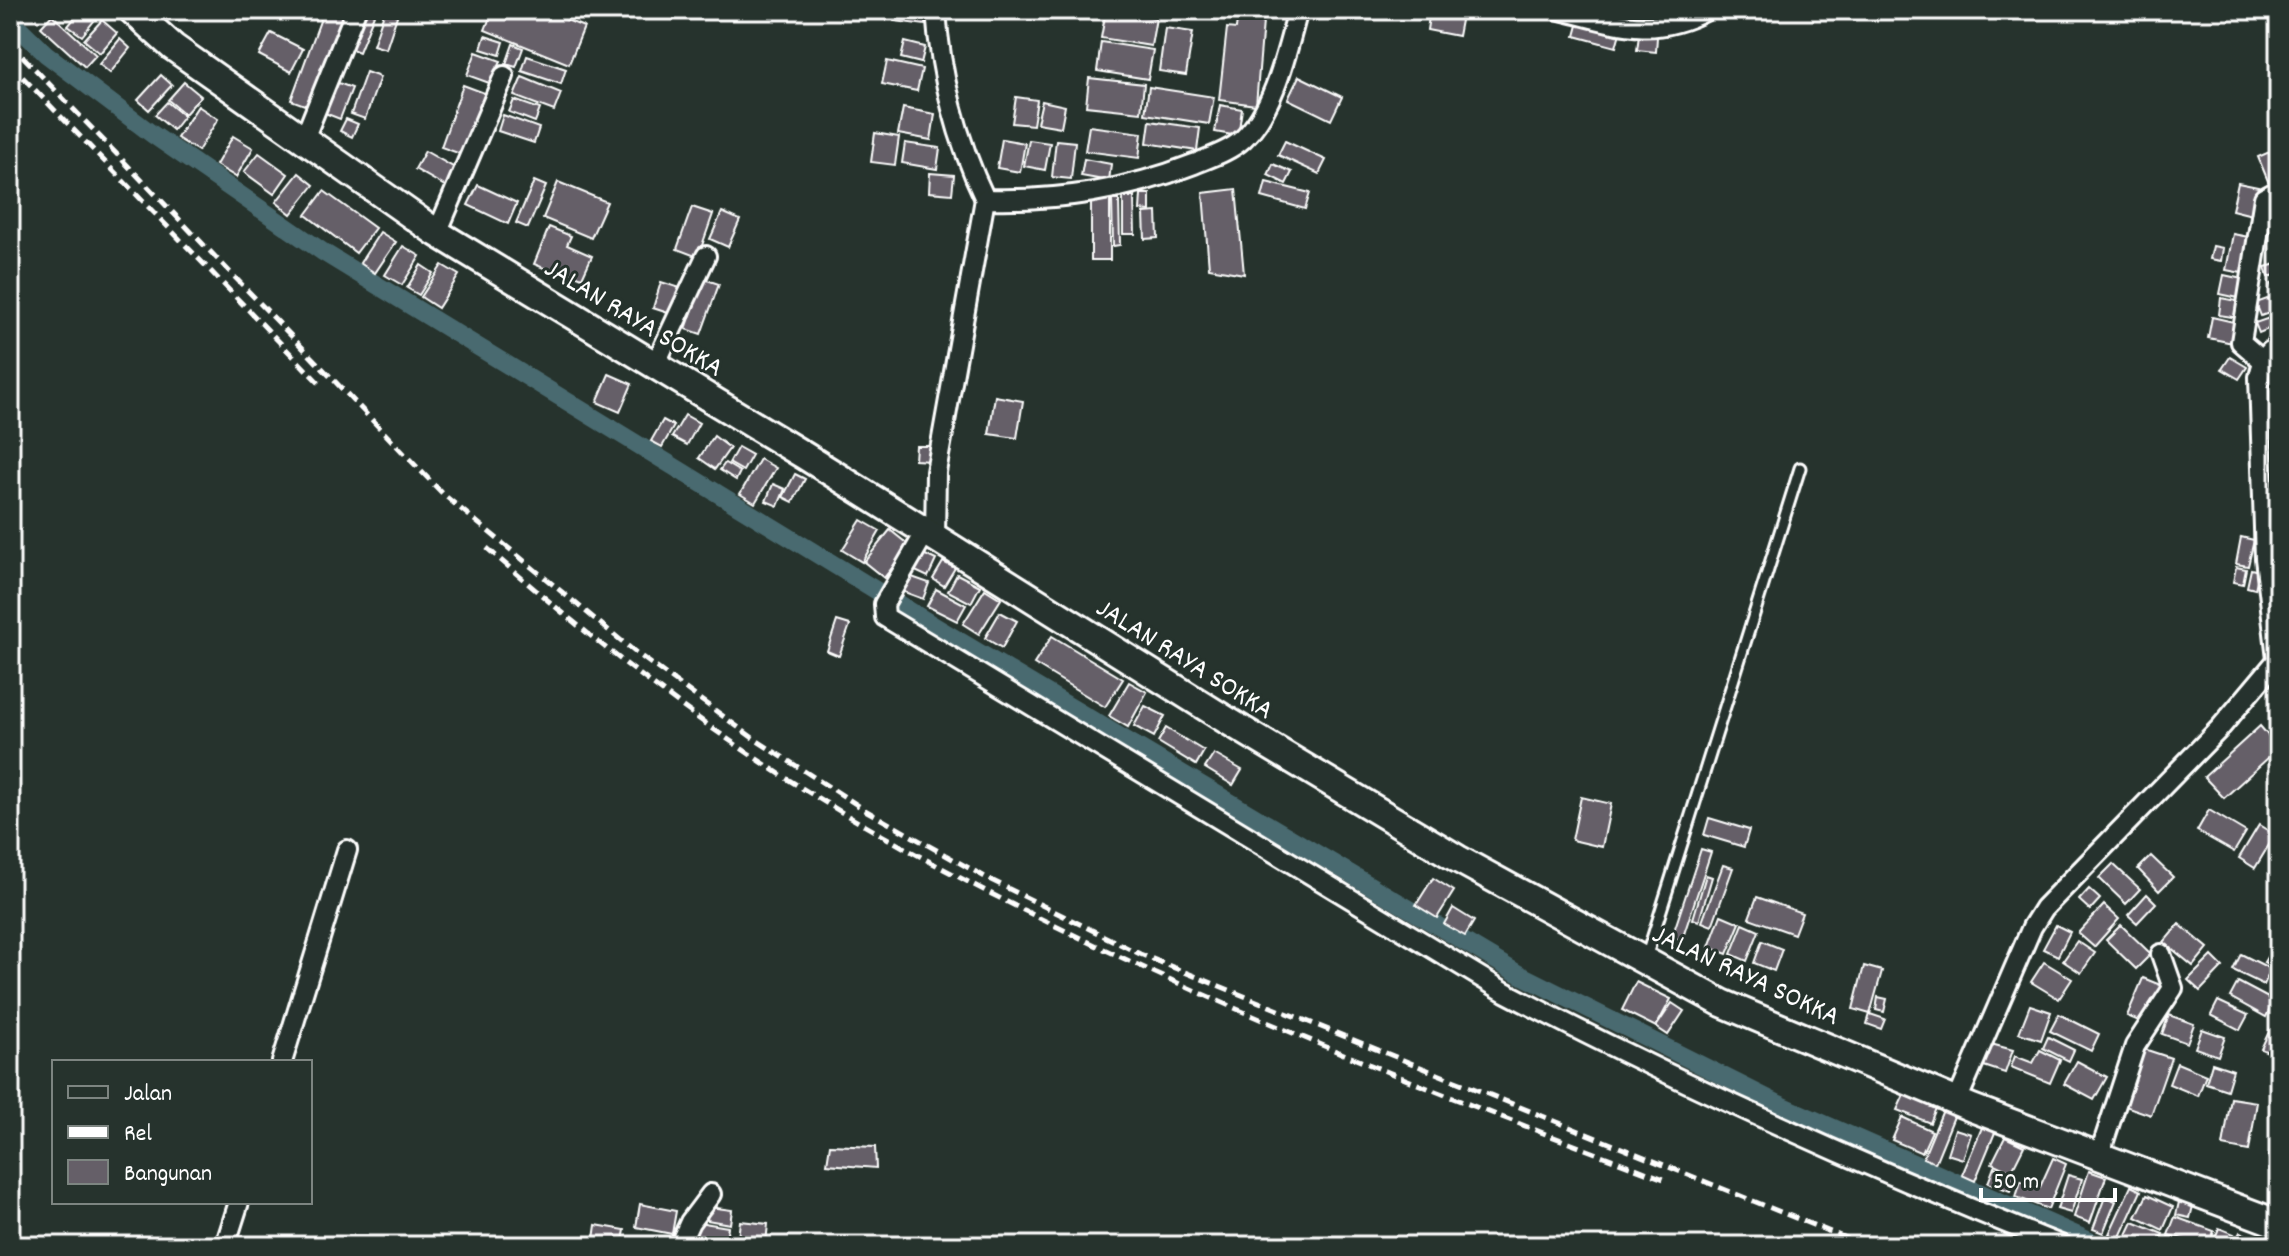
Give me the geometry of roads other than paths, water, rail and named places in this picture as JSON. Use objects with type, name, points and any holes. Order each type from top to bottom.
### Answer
[{"type":"main road","name":"JALAN RAYA SOKKA","points":[[132,10],[173,47],[437,233],[805,456],[1228,721],[1445,851],[1722,1003],[1957,1101],[2279,1224]]},
{"type":"street","points":[[304,139],[356,10]]},
{"type":"street","points":[[936,10],[940,59],[969,166],[985,199],[936,472],[930,535],[884,604],[885,617],[1366,911],[1505,992],[1593,1038],[1843,1154],[2063,1246]]},
{"type":"street","points":[[985,199],[1094,195],[1166,175],[1225,152],[1244,138],[1272,92],[1298,10]]},
{"type":"street","points":[[1561,10],[1652,29],[1677,25],[1707,10]]},
{"type":"street","points":[[437,233],[504,76]]},
{"type":"street","points":[[2263,361],[2241,342],[2264,198],[2279,190]]},
{"type":"street","points":[[654,367],[706,256]]},
{"type":"street","points":[[1957,1101],[2032,927],[2044,908],[2220,728],[2278,658],[2265,558],[2259,377],[2263,361],[2271,349],[2279,346]]},
{"type":"street","points":[[283,1060],[347,850]]},
{"type":"street","points":[[2099,1156],[2135,1046],[2173,988],[2161,954]]},
{"type":"street","points":[[679,1246],[690,1222],[711,1194]]},
{"type":"street","points":[[225,1246],[238,1204]]},
{"type":"lane","points":[[1645,961],[1800,468]]},
{"type":"waterway","points":[[10,19],[46,54],[152,134],[323,252],[936,627],[1517,973],[1779,1104],[2101,1246]]},
{"type":"railway","points":[[10,43],[444,495],[635,652],[753,738],[865,810],[985,877],[1140,954],[1865,1246]]},
{"type":"railway","points":[[10,64],[322,386]]},
{"type":"railway","points":[[487,548],[621,660],[715,730],[812,795],[959,877],[1156,973],[1256,1017],[1664,1179]]}]
